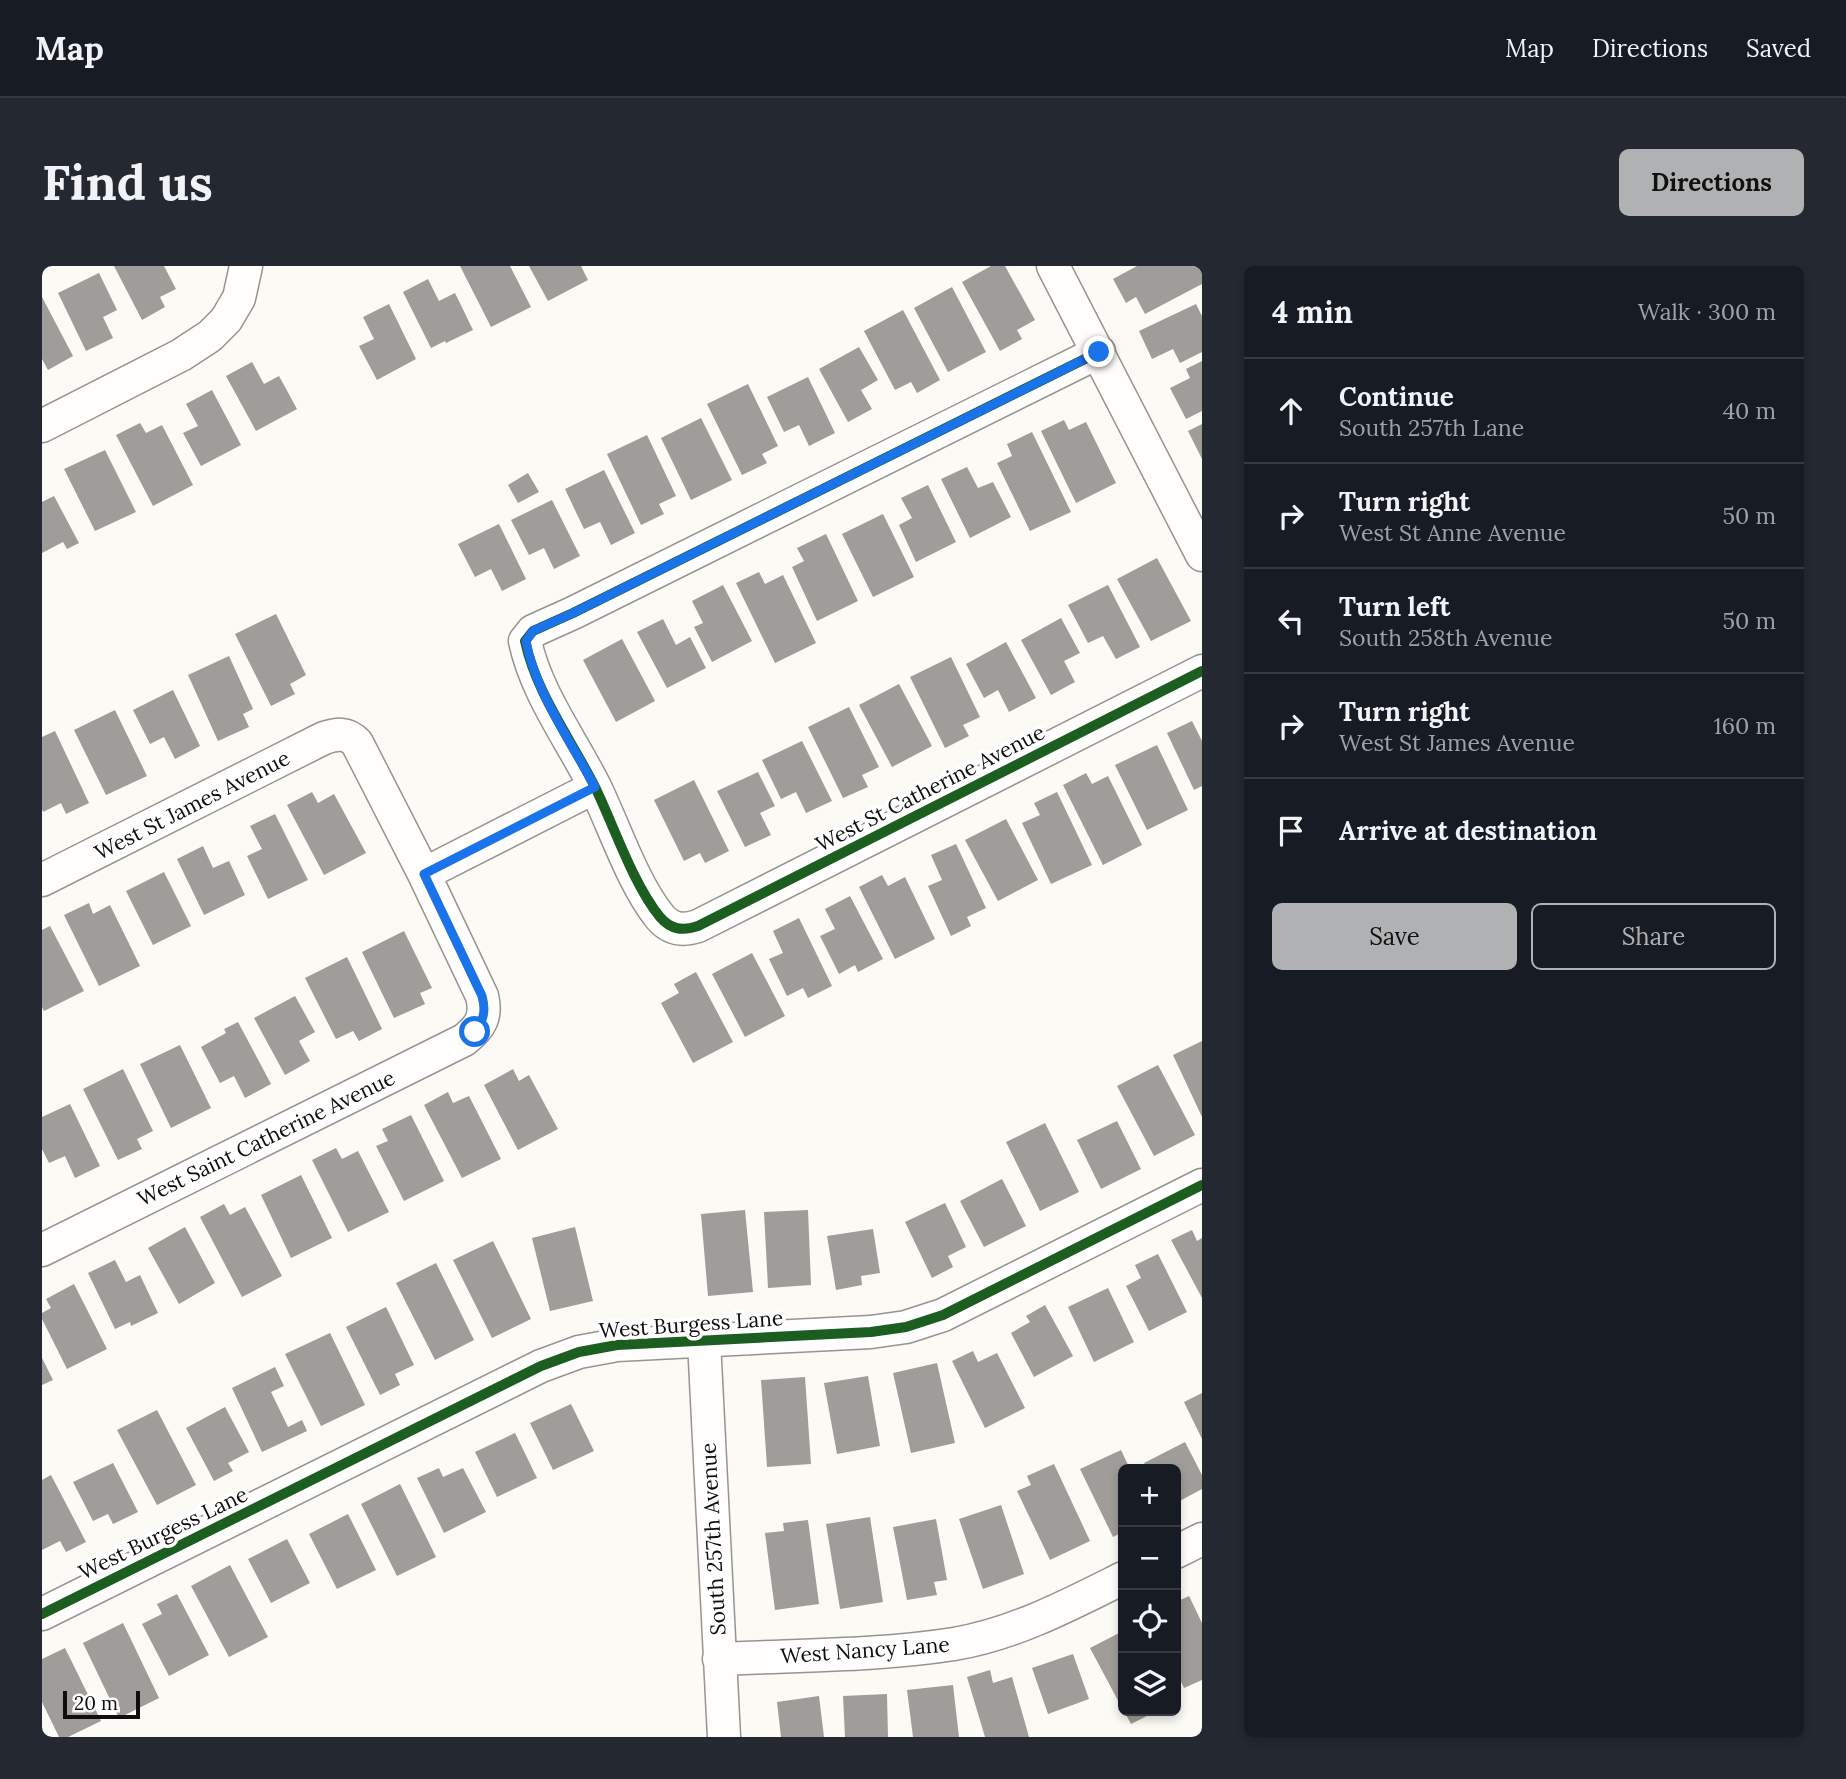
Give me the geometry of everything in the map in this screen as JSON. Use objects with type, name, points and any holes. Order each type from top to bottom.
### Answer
[{"type":"street","points":[[42,426],[181,355],[210,336],[226,320],[239,298],[246,266]]},
{"type":"street","points":[[1053,266],[1202,555]]},
{"type":"street","points":[[424,874],[595,787],[529,659],[526,641],[533,631],[1099,352]]},
{"type":"street","name":"West St Catherine Avenue","points":[[595,787],[644,893],[661,918],[673,928],[684,931],[1202,671]]},
{"type":"street","name":"West St James Avenue","points":[[42,880],[324,738],[344,734],[357,743],[424,874]]},
{"type":"street","name":"West Saint Catherine Avenue","points":[[42,1250],[464,1040],[475,1032],[483,1019],[485,1009],[482,996],[424,874]]},
{"type":"street","name":"West Burgess Lane","points":[[42,1614],[541,1366],[579,1352],[617,1345],[871,1332],[906,1327],[956,1309],[1202,1185]]},
{"type":"street","name":"South 257th Avenue","points":[[704,1341],[724,1737]]},
{"type":"street","points":[[1181,1550],[1202,1539]]},
{"type":"street","name":"West Nancy Lane","points":[[719,1659],[886,1651],[956,1644],[1046,1616],[1118,1580]]},
{"type":"building","points":[[114,266],[164,266],[176,289],[160,297],[165,307],[142,320]]},
{"type":"building","points":[[460,266],[510,266],[531,307],[491,327]]},
{"type":"building","points":[[529,266],[581,266],[588,280],[548,301]]},
{"type":"building","points":[[991,266],[1005,266],[1035,320],[1017,330],[1022,339],[1000,351],[962,282]]},
{"type":"building","points":[[1137,266],[1202,266],[1202,284],[1145,314],[1136,297],[1126,303],[1113,279]]},
{"type":"building","points":[[99,273],[117,310],[103,317],[113,338],[86,351],[58,293]]},
{"type":"building","points":[[428,279],[439,301],[455,293],[473,330],[431,348],[403,292]]},
{"type":"building","points":[[952,287],[986,352],[948,372],[914,308]]},
{"type":"building","points":[[42,297],[73,356],[48,370],[42,359]]},
{"type":"building","points":[[389,304],[416,359],[377,380],[359,346],[374,339],[363,317]]},
{"type":"building","points":[[1196,304],[1202,316],[1202,352],[1180,363],[1173,349],[1152,359],[1139,331]]},
{"type":"building","points":[[903,310],[940,380],[917,393],[911,382],[895,390],[864,331]]},
{"type":"building","points":[[859,347],[878,380],[861,390],[872,409],[848,422],[819,369]]},
{"type":"building","points":[[1202,361],[1202,411],[1186,419],[1170,388],[1190,378],[1186,369]]},
{"type":"building","points":[[252,362],[264,384],[279,376],[297,409],[256,431],[226,376]]},
{"type":"building","points":[[808,377],[835,433],[809,446],[799,425],[784,432],[767,397]]},
{"type":"building","points":[[748,384],[778,446],[762,454],[767,463],[742,475],[707,404]]},
{"type":"building","points":[[212,390],[241,445],[201,466],[183,433],[198,426],[186,404]]},
{"type":"building","points":[[701,418],[732,480],[691,500],[661,438]]},
{"type":"building","points":[[1064,420],[1069,430],[1086,422],[1116,483],[1076,503],[1041,431]]},
{"type":"building","points":[[140,423],[146,433],[162,425],[193,485],[153,506],[116,435]]},
{"type":"building","points":[[1202,424],[1202,459],[1188,431]]},
{"type":"building","points":[[1032,432],[1071,512],[1030,531],[997,463],[1012,456],[1007,444]]},
{"type":"building","points":[[647,435],[676,496],[659,504],[664,514],[641,525],[607,454]]},
{"type":"building","points":[[105,450],[136,512],[95,531],[64,469]]},
{"type":"building","points":[[967,467],[978,488],[993,482],[1011,517],[970,538],[941,479]]},
{"type":"building","points":[[604,470],[635,533],[611,545],[600,522],[584,529],[565,489]]},
{"type":"building","points":[[528,473],[539,492],[518,503],[508,485]]},
{"type":"building","points":[[928,485],[956,542],[916,562],[899,525],[912,518],[901,498]]},
{"type":"building","points":[[54,496],[79,543],[67,549],[63,542],[42,553],[42,502]]},
{"type":"building","points":[[552,500],[580,556],[554,569],[544,548],[529,555],[511,520]]},
{"type":"building","points":[[883,514],[914,577],[873,597],[842,534]]},
{"type":"building","points":[[499,524],[526,579],[502,591],[491,569],[475,577],[458,544]]},
{"type":"building","points":[[826,534],[858,601],[817,621],[792,567],[804,561],[797,548]]},
{"type":"building","points":[[1157,558],[1191,621],[1151,641],[1117,579]]},
{"type":"building","points":[[759,572],[765,584],[783,575],[816,643],[775,663],[736,583]]},
{"type":"building","points":[[723,585],[752,641],[712,662],[694,627],[703,623],[692,601]]},
{"type":"building","points":[[1108,585],[1140,647],[1116,659],[1103,636],[1088,643],[1068,605]]},
{"type":"building","points":[[276,614],[306,675],[290,684],[295,694],[271,706],[235,634]]},
{"type":"building","points":[[1061,618],[1080,653],[1064,661],[1075,682],[1051,695],[1021,640]]},
{"type":"building","points":[[663,619],[676,645],[690,637],[706,668],[667,688],[637,632]]},
{"type":"building","points":[[622,639],[655,701],[616,722],[583,660]]},
{"type":"building","points":[[1006,642],[1036,698],[1009,712],[998,690],[984,698],[966,664]]},
{"type":"building","points":[[229,656],[253,709],[243,714],[249,727],[218,741],[188,675]]},
{"type":"building","points":[[951,657],[980,717],[963,725],[969,736],[945,748],[910,677]]},
{"type":"building","points":[[899,684],[932,746],[892,767],[859,705]]},
{"type":"building","points":[[173,690],[200,746],[175,759],[164,737],[150,744],[133,710]]},
{"type":"building","points":[[849,707],[879,767],[862,775],[868,787],[843,798],[808,727]]},
{"type":"building","points":[[115,710],[147,776],[106,795],[74,730]]},
{"type":"building","points":[[1192,721],[1202,741],[1202,786],[1194,790],[1167,733]]},
{"type":"building","points":[[55,731],[89,803],[66,814],[61,803],[43,812],[42,809],[42,737]]},
{"type":"building","points":[[802,741],[832,801],[806,813],[796,792],[781,799],[762,760]]},
{"type":"building","points":[[1157,745],[1188,810],[1147,830],[1115,765]]},
{"type":"building","points":[[758,772],[775,806],[760,813],[771,835],[745,847],[717,791]]},
{"type":"building","points":[[1086,773],[1092,784],[1108,776],[1142,845],[1103,865],[1063,785]]},
{"type":"building","points":[[694,780],[729,851],[705,863],[700,853],[684,861],[654,800]]},
{"type":"building","points":[[312,792],[318,803],[334,794],[366,853],[324,875],[287,805]]},
{"type":"building","points":[[1057,792],[1092,865],[1051,884],[1022,823],[1040,815],[1034,803]]},
{"type":"building","points":[[275,814],[308,880],[268,899],[247,856],[262,849],[250,826]]},
{"type":"building","points":[[1006,819],[1038,880],[998,901],[965,840]]},
{"type":"building","points":[[956,844],[986,908],[967,917],[971,926],[951,936],[928,886],[942,880],[931,855]]},
{"type":"building","points":[[203,846],[213,868],[229,861],[245,895],[204,915],[177,859]]},
{"type":"building","points":[[164,872],[191,926],[153,945],[126,891]]},
{"type":"building","points":[[882,875],[888,886],[905,877],[935,939],[895,959],[859,887]]},
{"type":"building","points":[[850,896],[883,959],[858,972],[855,965],[839,974],[820,936],[835,929],[825,909]]},
{"type":"building","points":[[89,903],[93,914],[110,905],[140,966],[99,986],[64,915]]},
{"type":"building","points":[[799,918],[832,986],[808,998],[803,988],[787,996],[769,959],[783,953],[773,931]]},
{"type":"building","points":[[50,926],[84,991],[44,1011],[42,930]]},
{"type":"building","points":[[404,931],[432,988],[420,993],[425,1004],[394,1018],[362,952]]},
{"type":"building","points":[[752,953],[785,1016],[745,1037],[712,974]]},
{"type":"building","points":[[347,957],[382,1029],[359,1041],[353,1031],[336,1039],[305,978]]},
{"type":"building","points":[[696,972],[733,1042],[693,1063],[661,1003],[679,993],[674,984]]},
{"type":"building","points":[[295,996],[315,1032],[299,1041],[310,1061],[285,1075],[254,1018]]},
{"type":"building","points":[[238,1022],[271,1084],[245,1098],[234,1076],[220,1083],[201,1047],[226,1033],[224,1029]]},
{"type":"building","points":[[1202,1041],[1202,1117],[1173,1055]]},
{"type":"building","points":[[180,1045],[211,1108],[171,1128],[140,1064]]},
{"type":"building","points":[[1158,1065],[1195,1135],[1154,1156],[1117,1086]]},
{"type":"building","points":[[123,1069],[153,1131],[137,1139],[142,1149],[118,1160],[83,1089]]},
{"type":"building","points":[[513,1069],[519,1081],[529,1075],[558,1129],[518,1150],[484,1085]]},
{"type":"building","points":[[448,1092],[453,1103],[469,1096],[501,1159],[462,1178],[424,1105]]},
{"type":"building","points":[[70,1104],[100,1166],[75,1178],[65,1156],[49,1163],[42,1149],[42,1117]]},
{"type":"building","points":[[411,1115],[444,1181],[404,1201],[376,1146],[388,1141],[382,1129]]},
{"type":"building","points":[[1117,1121],[1141,1169],[1101,1189],[1077,1140]]},
{"type":"building","points":[[1045,1123],[1079,1192],[1040,1211],[1006,1142]]},
{"type":"building","points":[[336,1148],[342,1159],[358,1151],[389,1212],[348,1232],[312,1160]]},
{"type":"building","points":[[301,1175],[332,1238],[291,1258],[261,1195]]},
{"type":"building","points":[[1002,1179],[1026,1226],[984,1247],[960,1201]]},
{"type":"building","points":[[945,1203],[966,1247],[948,1256],[953,1267],[932,1278],[905,1222]]},
{"type":"building","points":[[224,1204],[230,1215],[245,1207],[282,1276],[242,1297],[200,1217]]},
{"type":"building","points":[[745,1210],[753,1292],[708,1296],[701,1214]]},
{"type":"building","points":[[808,1210],[811,1285],[768,1288],[764,1212]]},
{"type":"building","points":[[185,1227],[215,1283],[179,1304],[148,1248]]},
{"type":"building","points":[[575,1227],[593,1301],[550,1311],[532,1238]]},
{"type":"building","points":[[873,1229],[880,1273],[861,1276],[862,1285],[836,1290],[827,1236]]},
{"type":"building","points":[[1192,1230],[1197,1241],[1202,1238],[1202,1298],[1171,1240]]},
{"type":"building","points":[[493,1241],[531,1319],[492,1338],[453,1260]]},
{"type":"building","points":[[1158,1254],[1187,1312],[1149,1331],[1126,1286],[1141,1278],[1135,1265]]},
{"type":"building","points":[[115,1260],[126,1282],[140,1275],[158,1313],[131,1326],[130,1322],[115,1329],[88,1273]]},
{"type":"building","points":[[436,1263],[474,1340],[435,1360],[396,1283]]},
{"type":"building","points":[[74,1284],[107,1349],[67,1369],[42,1319],[42,1313],[51,1308],[46,1299]]},
{"type":"building","points":[[1108,1288],[1134,1342],[1094,1362],[1068,1307]]},
{"type":"building","points":[[1045,1305],[1073,1356],[1034,1377],[1011,1333],[1030,1322],[1026,1316]]},
{"type":"building","points":[[386,1307],[414,1365],[395,1374],[400,1385],[380,1395],[346,1327]]},
{"type":"building","points":[[330,1333],[365,1405],[321,1426],[285,1354]]},
{"type":"building","points":[[973,1351],[978,1362],[997,1353],[1025,1408],[985,1428],[952,1361]]},
{"type":"building","points":[[42,1358],[53,1380],[42,1385]]},
{"type":"building","points":[[937,1363],[955,1443],[911,1453],[893,1373]]},
{"type":"building","points":[[275,1367],[284,1386],[271,1392],[288,1427],[302,1420],[307,1431],[262,1452],[232,1388]]},
{"type":"building","points":[[868,1376],[880,1446],[837,1454],[824,1383]]},
{"type":"building","points":[[805,1377],[811,1464],[767,1467],[761,1380]]},
{"type":"building","points":[[1202,1393],[1202,1439],[1184,1402]]},
{"type":"building","points":[[571,1404],[594,1451],[553,1470],[530,1423]]},
{"type":"building","points":[[225,1407],[249,1452],[228,1463],[233,1471],[214,1481],[186,1428]]},
{"type":"building","points":[[157,1410],[196,1485],[157,1505],[117,1430]]},
{"type":"building","points":[[515,1433],[537,1478],[497,1497],[475,1452]]},
{"type":"building","points":[[1185,1442],[1202,1475],[1202,1489],[1181,1500],[1181,1464],[1144,1463]]},
{"type":"building","points":[[1121,1450],[1128,1464],[1118,1464],[1118,1534],[1113,1537],[1080,1469]]},
{"type":"building","points":[[113,1463],[138,1512],[113,1524],[108,1514],[93,1521],[73,1482]]},
{"type":"building","points":[[1054,1464],[1090,1541],[1050,1560],[1017,1491],[1031,1485],[1027,1476]]},
{"type":"building","points":[[439,1468],[443,1477],[463,1468],[486,1512],[444,1533],[417,1478]]},
{"type":"building","points":[[51,1475],[86,1542],[66,1552],[60,1541],[42,1550],[42,1480]]},
{"type":"building","points":[[400,1484],[436,1557],[397,1576],[361,1504]]},
{"type":"building","points":[[1001,1505],[1024,1574],[983,1589],[959,1519]]},
{"type":"building","points":[[348,1514],[376,1570],[337,1589],[309,1534]]},
{"type":"building","points":[[870,1517],[883,1602],[840,1609],[826,1524]]},
{"type":"building","points":[[936,1519],[947,1580],[934,1582],[937,1595],[907,1600],[893,1527]]},
{"type":"building","points":[[808,1520],[819,1604],[775,1610],[765,1533],[784,1531],[783,1523]]},
{"type":"building","points":[[287,1539],[310,1583],[271,1603],[248,1559]]},
{"type":"building","points":[[230,1565],[268,1637],[229,1657],[191,1586]]},
{"type":"building","points":[[177,1594],[209,1655],[169,1676],[142,1624],[162,1614],[157,1604]]},
{"type":"building","points":[[1189,1596],[1202,1623],[1202,1680],[1184,1688],[1181,1682],[1181,1600]]},
{"type":"building","points":[[123,1623],[159,1698],[119,1718],[83,1643]]},
{"type":"building","points":[[1118,1634],[1118,1701],[1090,1648]]},
{"type":"building","points":[[65,1648],[101,1721],[68,1737],[59,1737],[42,1702],[42,1659]]},
{"type":"building","points":[[1073,1654],[1089,1699],[1048,1714],[1032,1668]]},
{"type":"building","points":[[990,1670],[993,1683],[1012,1677],[1029,1737],[985,1737],[967,1677]]},
{"type":"building","points":[[953,1685],[959,1737],[913,1737],[907,1690]]},
{"type":"building","points":[[887,1694],[888,1737],[845,1737],[843,1696]]},
{"type":"building","points":[[819,1696],[824,1737],[781,1737],[777,1702]]},
{"type":"building","points":[[1127,1716],[1147,1716],[1131,1724]]},
{"type":"cycle path","points":[[1099,352],[533,631],[525,641],[530,660],[546,697],[595,787],[624,854],[650,904],[664,921],[682,929],[698,926],[1202,671]]},
{"type":"cycle path","points":[[42,1614],[541,1366],[579,1352],[617,1345],[871,1332],[906,1327],[943,1315],[1202,1185]]},
{"type":"route","points":[[475,1032],[483,1019],[485,1009],[482,996],[424,874],[595,787],[529,659],[526,641],[533,631],[1099,352]]}]
